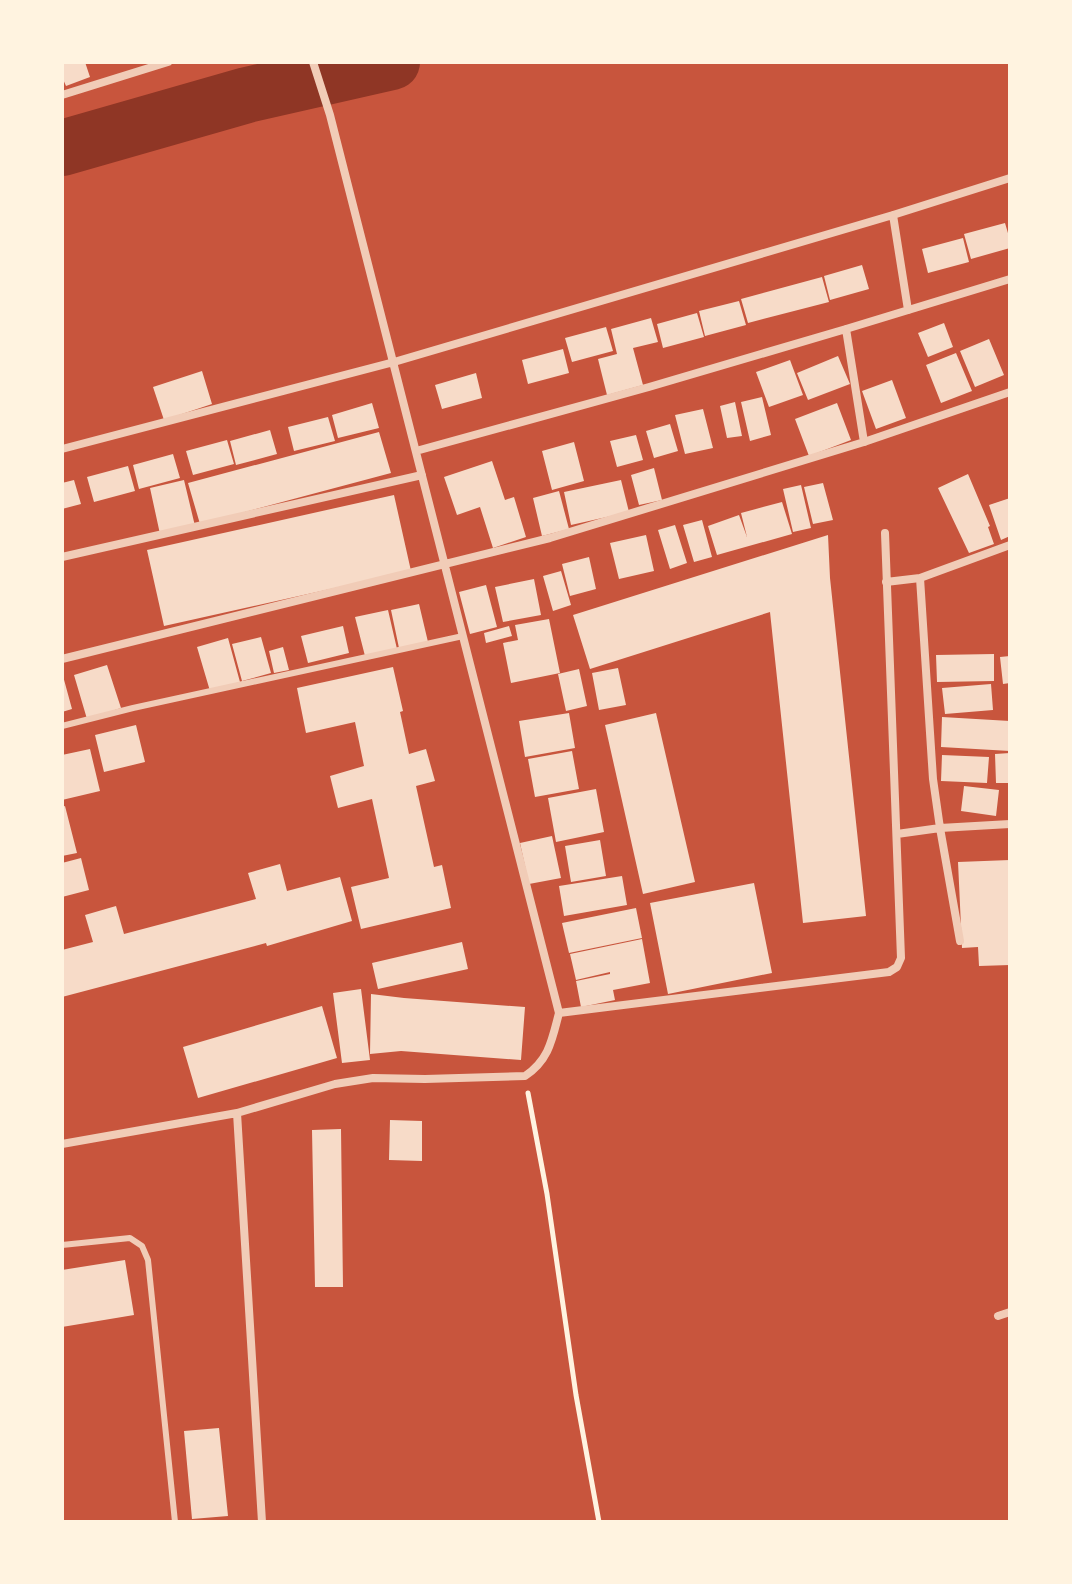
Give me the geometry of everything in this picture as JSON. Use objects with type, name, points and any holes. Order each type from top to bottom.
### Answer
[{"type":"street","points":[[62,95],[168,62]]},
{"type":"street","points":[[62,1144],[237,1113],[335,1084],[373,1078],[525,1076],[538,1067],[551,1046],[559,1013],[394,362],[330,115],[313,62]]},
{"type":"street","points":[[62,449],[394,362],[1010,178]]},
{"type":"street","points":[[893,215],[908,310]]},
{"type":"street","points":[[416,451],[649,387],[1010,279]]},
{"type":"street","points":[[846,329],[864,442]]},
{"type":"street","points":[[62,659],[550,538],[864,442],[1010,392]]},
{"type":"street","points":[[62,557],[422,475]]},
{"type":"street","points":[[559,1013],[889,972],[897,967],[901,958],[885,533]]},
{"type":"street","points":[[886,582],[920,578],[1010,545]]},
{"type":"street","points":[[920,578],[933,779],[960,941]]},
{"type":"street","points":[[897,834],[1010,824]]},
{"type":"street","points":[[237,1113],[262,1522]]},
{"type":"street","points":[[998,1316],[1010,1312]]},
{"type":"lane","points":[[62,726],[463,636]]},
{"type":"lane","points":[[62,1245],[130,1238],[142,1246],[148,1260],[175,1522]]},
{"type":"path","points":[[525,1076],[599,1522]]},
{"type":"building","points":[[62,62],[85,62],[90,77],[66,86],[62,77]]},
{"type":"building","points":[[1005,223],[1010,248],[971,259],[964,234]]},
{"type":"building","points":[[963,238],[969,262],[928,273],[922,249]]},
{"type":"building","points":[[862,265],[869,289],[830,300],[824,276]]},
{"type":"building","points":[[822,277],[829,302],[748,323],[741,299]]},
{"type":"building","points":[[739,301],[746,325],[705,336],[699,311]]},
{"type":"building","points":[[697,313],[704,337],[663,348],[657,324]]},
{"type":"building","points":[[651,318],[658,342],[633,348],[643,385],[607,395],[598,359],[617,354],[611,329]]},
{"type":"building","points":[[944,323],[953,347],[928,357],[918,333]]},
{"type":"building","points":[[606,327],[613,351],[572,362],[565,338]]},
{"type":"building","points":[[989,339],[1004,375],[975,387],[960,351]]},
{"type":"building","points":[[563,349],[569,373],[528,384],[522,360]]},
{"type":"building","points":[[956,353],[972,391],[941,403],[926,365]]},
{"type":"building","points":[[838,356],[850,384],[808,400],[797,373]]},
{"type":"building","points":[[790,360],[803,395],[769,407],[756,372]]},
{"type":"building","points":[[202,371],[212,404],[164,420],[153,387]]},
{"type":"building","points":[[476,373],[482,398],[442,409],[435,385]]},
{"type":"building","points":[[892,380],[906,418],[876,429],[862,391]]},
{"type":"building","points":[[762,397],[771,435],[750,441],[741,402]]},
{"type":"building","points":[[735,402],[742,436],[727,438],[720,406]]},
{"type":"building","points":[[372,403],[379,428],[338,438],[332,415]]},
{"type":"building","points":[[837,403],[851,440],[809,456],[795,419]]},
{"type":"building","points":[[703,409],[713,448],[685,454],[675,415]]},
{"type":"building","points":[[328,417],[335,441],[294,451],[288,427]]},
{"type":"building","points":[[670,424],[678,451],[654,458],[646,431]]},
{"type":"building","points":[[270,430],[277,454],[236,465],[230,441]]},
{"type":"building","points":[[379,432],[391,473],[200,524],[188,483]]},
{"type":"building","points":[[636,435],[643,460],[617,467],[610,441]]},
{"type":"building","points":[[227,440],[234,464],[193,475],[186,451]]},
{"type":"building","points":[[574,442],[584,481],[552,490],[542,451]]},
{"type":"building","points":[[173,454],[180,478],[139,489],[133,465]]},
{"type":"building","points":[[492,461],[505,500],[514,497],[526,537],[493,548],[480,507],[457,515],[444,477]]},
{"type":"building","points":[[128,466],[135,491],[94,502],[87,477]]},
{"type":"building","points":[[654,468],[662,500],[639,505],[631,475]]},
{"type":"building","points":[[968,474],[990,526],[994,544],[969,553],[938,488]]},
{"type":"building","points":[[74,480],[81,504],[62,509],[62,483]]},
{"type":"building","points":[[184,480],[195,526],[160,534],[150,488]]},
{"type":"building","points":[[621,480],[629,512],[571,525],[564,492]]},
{"type":"building","points":[[823,483],[833,520],[813,524],[804,487]]},
{"type":"building","points":[[801,485],[811,528],[793,532],[783,489]]},
{"type":"building","points":[[559,491],[569,529],[542,536],[533,498]]},
{"type":"building","points":[[394,495],[411,571],[164,626],[147,550]]},
{"type":"building","points":[[1010,498],[1010,536],[1001,540],[989,505]]},
{"type":"building","points":[[782,502],[792,534],[717,555],[708,526],[739,515],[747,537],[741,513]]},
{"type":"building","points":[[702,520],[712,557],[694,562],[683,525]]},
{"type":"building","points":[[675,525],[687,563],[670,569],[658,530]]},
{"type":"building","points":[[646,535],[654,571],[619,579],[610,543]]},
{"type":"building","points":[[828,535],[866,916],[803,923],[770,612],[590,669],[573,615]]},
{"type":"building","points":[[589,557],[596,589],[570,596],[562,564]]},
{"type":"building","points":[[561,571],[571,605],[553,611],[543,576]]},
{"type":"building","points":[[534,579],[541,615],[503,622],[495,587]]},
{"type":"building","points":[[486,585],[497,627],[470,634],[459,592]]},
{"type":"building","points":[[419,604],[428,642],[399,648],[391,610]]},
{"type":"building","points":[[388,610],[397,649],[365,656],[355,617]]},
{"type":"building","points":[[549,619],[560,673],[511,683],[503,643],[518,640],[515,625]]},
{"type":"building","points":[[343,626],[349,653],[308,663],[301,636]]},
{"type":"building","points":[[509,626],[512,636],[486,643],[484,633]]},
{"type":"building","points":[[261,637],[271,673],[242,681],[232,644]]},
{"type":"building","points":[[228,638],[240,682],[210,691],[197,647]]},
{"type":"building","points":[[283,647],[289,670],[274,673],[269,651]]},
{"type":"building","points":[[994,654],[994,681],[937,682],[936,655]]},
{"type":"building","points":[[1010,656],[1010,683],[1003,684],[1000,657]]},
{"type":"building","points":[[107,665],[121,708],[87,719],[74,675]]},
{"type":"building","points":[[393,667],[409,754],[426,749],[435,781],[416,786],[434,867],[442,865],[451,908],[361,929],[351,887],[389,878],[372,799],[338,808],[330,776],[364,766],[355,722],[306,733],[297,688]]},
{"type":"building","points":[[618,668],[626,705],[599,710],[592,673]]},
{"type":"building","points":[[579,669],[587,706],[566,711],[558,674]]},
{"type":"building","points":[[62,677],[72,709],[62,712]]},
{"type":"building","points":[[991,684],[993,710],[945,714],[942,688]]},
{"type":"building","points":[[569,713],[575,748],[525,757],[519,721]]},
{"type":"building","points":[[656,713],[695,882],[643,894],[605,725]]},
{"type":"building","points":[[942,717],[1010,721],[1010,751],[941,747]]},
{"type":"building","points":[[136,725],[145,762],[104,772],[95,735]]},
{"type":"building","points":[[90,749],[100,791],[62,800],[62,755]]},
{"type":"building","points":[[572,751],[579,789],[535,797],[528,759]]},
{"type":"building","points":[[1010,753],[1010,783],[996,783],[995,754]]},
{"type":"building","points":[[942,755],[989,757],[987,783],[941,781]]},
{"type":"building","points":[[964,786],[999,790],[996,816],[961,811]]},
{"type":"building","points":[[596,789],[604,832],[556,842],[548,798]]},
{"type":"building","points":[[65,806],[77,853],[62,856],[62,807]]},
{"type":"building","points":[[552,836],[561,878],[529,884],[520,843]]},
{"type":"building","points":[[600,840],[606,876],[571,882],[565,846]]},
{"type":"building","points":[[81,858],[89,890],[62,897],[62,863]]},
{"type":"building","points":[[1010,860],[1010,965],[979,966],[978,947],[962,948],[958,862]]},
{"type":"building","points":[[280,864],[287,891],[340,877],[352,921],[267,946],[266,943],[62,997],[62,950],[93,942],[85,915],[116,906],[124,934],[256,899],[248,873]]},
{"type":"building","points":[[622,876],[627,905],[564,916],[559,886]]},
{"type":"building","points":[[754,883],[772,973],[668,994],[650,903]]},
{"type":"building","points":[[636,908],[642,938],[569,953],[562,923]]},
{"type":"building","points":[[642,939],[650,983],[613,990],[615,1000],[581,1007],[576,981],[610,972],[576,980],[570,954]]},
{"type":"building","points":[[462,942],[468,969],[378,989],[372,963]]},
{"type":"building","points":[[361,989],[370,1060],[342,1063],[333,993]]},
{"type":"building","points":[[371,994],[525,1007],[521,1060],[401,1051],[370,1054]]},
{"type":"building","points":[[322,1006],[337,1058],[198,1098],[183,1047]]},
{"type":"building","points":[[390,1120],[422,1121],[422,1161],[389,1160]]},
{"type":"building","points":[[341,1129],[343,1287],[315,1287],[312,1130]]},
{"type":"building","points":[[125,1260],[134,1315],[62,1327],[62,1270]]},
{"type":"building","points":[[219,1428],[228,1516],[192,1519],[184,1431]]},
{"type":"waterway","points":[[62,148],[247,95],[392,62]]}]
